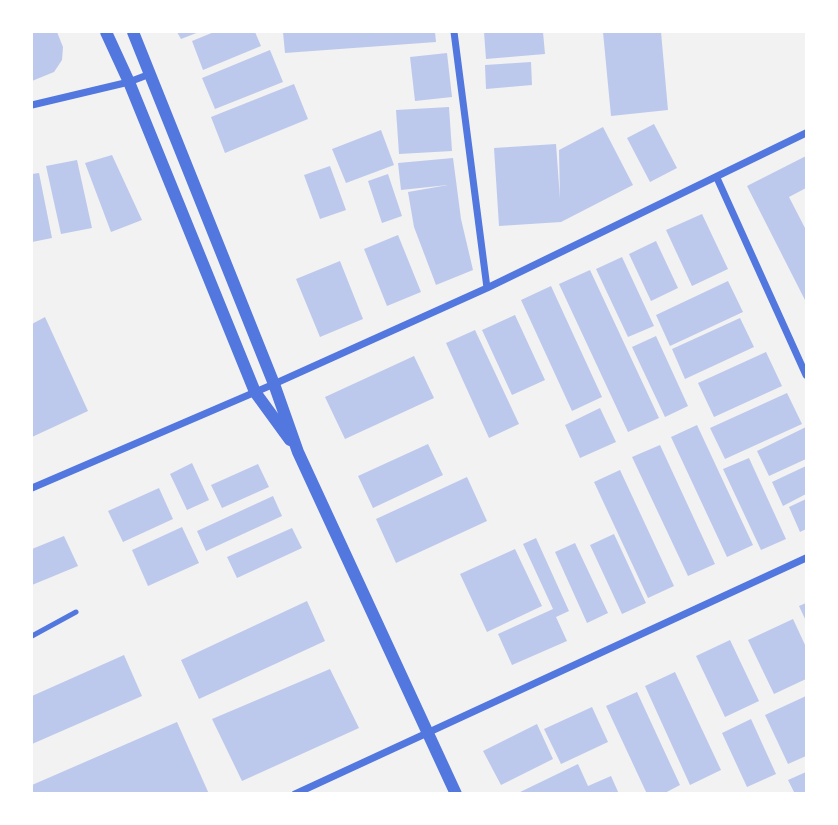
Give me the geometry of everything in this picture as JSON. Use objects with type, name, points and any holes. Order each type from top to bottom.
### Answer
[{"type":"street","points":[[106,32],[130,82],[255,392],[298,452]]},
{"type":"street","points":[[132,32],[274,384],[298,452],[456,793]]},
{"type":"street","points":[[454,32],[486,288]]},
{"type":"street","points":[[32,106],[130,82],[150,74]]},
{"type":"street","points":[[32,488],[274,384],[486,288],[807,133]]},
{"type":"street","points":[[717,178],[807,375]]},
{"type":"street","points":[[295,793],[807,558]]},
{"type":"lane","points":[[32,636],[76,612]]},
{"type":"building","points":[[32,32],[57,32],[63,47],[62,60],[54,72],[32,81]]},
{"type":"building","points":[[177,32],[199,32],[181,39]]},
{"type":"building","points":[[214,32],[255,32],[261,46],[203,70],[192,41]]},
{"type":"building","points":[[283,32],[435,32],[436,42],[285,53]]},
{"type":"building","points":[[484,32],[543,32],[545,54],[486,59]]},
{"type":"building","points":[[603,32],[661,32],[668,110],[611,116]]},
{"type":"building","points":[[270,50],[283,82],[215,109],[202,78]]},
{"type":"building","points":[[447,53],[452,97],[415,101],[410,57]]},
{"type":"building","points":[[531,62],[532,85],[486,89],[485,65]]},
{"type":"building","points":[[294,84],[308,119],[225,153],[211,117]]},
{"type":"building","points":[[449,107],[452,151],[399,154],[396,110]]},
{"type":"building","points":[[654,124],[677,168],[650,182],[627,138]]},
{"type":"building","points":[[603,127],[633,185],[561,222],[499,226],[494,148],[556,144],[560,199],[559,150]]},
{"type":"building","points":[[381,130],[394,165],[346,183],[332,149]]},
{"type":"building","points":[[112,155],[142,220],[111,232],[85,163]]},
{"type":"building","points":[[806,156],[806,188],[789,197],[806,230],[806,302],[747,186]]},
{"type":"building","points":[[453,158],[461,219],[473,270],[436,285],[414,227],[408,192],[448,185],[401,190],[398,163]]},
{"type":"building","points":[[77,160],[92,228],[61,234],[46,166]]},
{"type":"building","points":[[330,166],[346,210],[320,219],[304,175]]},
{"type":"building","points":[[39,173],[52,238],[32,242],[32,174]]},
{"type":"building","points":[[388,174],[402,216],[382,223],[368,181]]},
{"type":"building","points":[[702,214],[728,269],[692,286],[666,230]]},
{"type":"building","points":[[398,235],[421,292],[387,306],[364,249]]},
{"type":"building","points":[[656,241],[678,288],[651,301],[629,254]]},
{"type":"building","points":[[622,257],[654,326],[628,337],[596,269]]},
{"type":"building","points":[[340,261],[363,319],[320,337],[296,279]]},
{"type":"building","points":[[590,270],[659,418],[628,432],[559,284]]},
{"type":"building","points":[[728,281],[743,312],[670,346],[656,315]]},
{"type":"building","points":[[551,286],[602,397],[572,411],[521,300]]},
{"type":"building","points":[[515,315],[545,380],[512,395],[482,330]]},
{"type":"building","points":[[45,317],[88,411],[32,437],[32,324]]},
{"type":"building","points":[[740,318],[754,347],[685,379],[672,349]]},
{"type":"building","points":[[475,330],[519,424],[489,438],[446,343]]},
{"type":"building","points":[[656,336],[688,406],[665,417],[632,347]]},
{"type":"building","points":[[766,352],[782,386],[714,417],[698,383]]},
{"type":"building","points":[[414,356],[434,398],[345,439],[325,397]]},
{"type":"building","points":[[787,393],[802,424],[725,459],[710,428]]},
{"type":"building","points":[[600,408],[616,442],[580,458],[565,425]]},
{"type":"building","points":[[697,425],[753,545],[727,557],[671,437]]},
{"type":"building","points":[[806,427],[806,459],[769,476],[757,451]]},
{"type":"building","points":[[428,444],[443,475],[373,508],[358,476]]},
{"type":"building","points":[[660,445],[715,564],[688,576],[632,457]]},
{"type":"building","points":[[749,458],[786,539],[761,550],[723,469]]},
{"type":"building","points":[[192,463],[209,500],[187,510],[170,474]]},
{"type":"building","points":[[258,464],[269,487],[222,508],[211,485]]},
{"type":"building","points":[[806,466],[806,494],[783,506],[772,482]]},
{"type":"building","points":[[620,470],[674,586],[648,598],[594,482]]},
{"type":"building","points":[[467,477],[487,521],[396,563],[376,519]]},
{"type":"building","points":[[159,488],[173,519],[123,542],[108,511]]},
{"type":"building","points":[[273,496],[282,516],[206,551],[197,531]]},
{"type":"building","points":[[806,499],[806,529],[800,532],[789,507]]},
{"type":"building","points":[[182,527],[199,563],[148,586],[132,550]]},
{"type":"building","points":[[292,528],[302,548],[237,578],[227,557]]},
{"type":"building","points":[[614,534],[646,603],[622,614],[590,545]]},
{"type":"building","points":[[64,536],[78,566],[32,585],[32,549]]},
{"type":"building","points":[[536,538],[569,611],[556,617],[567,641],[512,665],[498,634],[553,609],[523,544]]},
{"type":"building","points":[[575,543],[608,613],[587,623],[555,552]]},
{"type":"building","points":[[515,549],[542,606],[487,632],[460,574]]},
{"type":"building","points":[[307,601],[325,641],[199,699],[181,660]]},
{"type":"building","points":[[806,603],[806,621],[799,606]]},
{"type":"building","points":[[793,619],[806,647],[806,679],[774,694],[748,640]]},
{"type":"building","points":[[730,640],[759,701],[725,717],[696,656]]},
{"type":"building","points":[[124,655],[142,696],[32,744],[32,696]]},
{"type":"building","points":[[330,669],[359,728],[242,781],[212,719]]},
{"type":"building","points":[[675,672],[721,770],[690,785],[645,686]]},
{"type":"building","points":[[637,692],[680,785],[663,794],[647,794],[606,706]]},
{"type":"building","points":[[806,696],[806,756],[788,764],[765,715]]},
{"type":"building","points":[[592,707],[608,742],[561,764],[544,729]]},
{"type":"building","points":[[751,719],[776,774],[747,787],[722,733]]},
{"type":"building","points":[[177,722],[209,794],[32,794],[32,785]]},
{"type":"building","points":[[537,724],[553,759],[501,785],[483,751]]},
{"type":"building","points":[[578,764],[588,786],[611,776],[619,794],[516,794]]},
{"type":"building","points":[[806,772],[806,794],[795,794],[788,780]]}]
